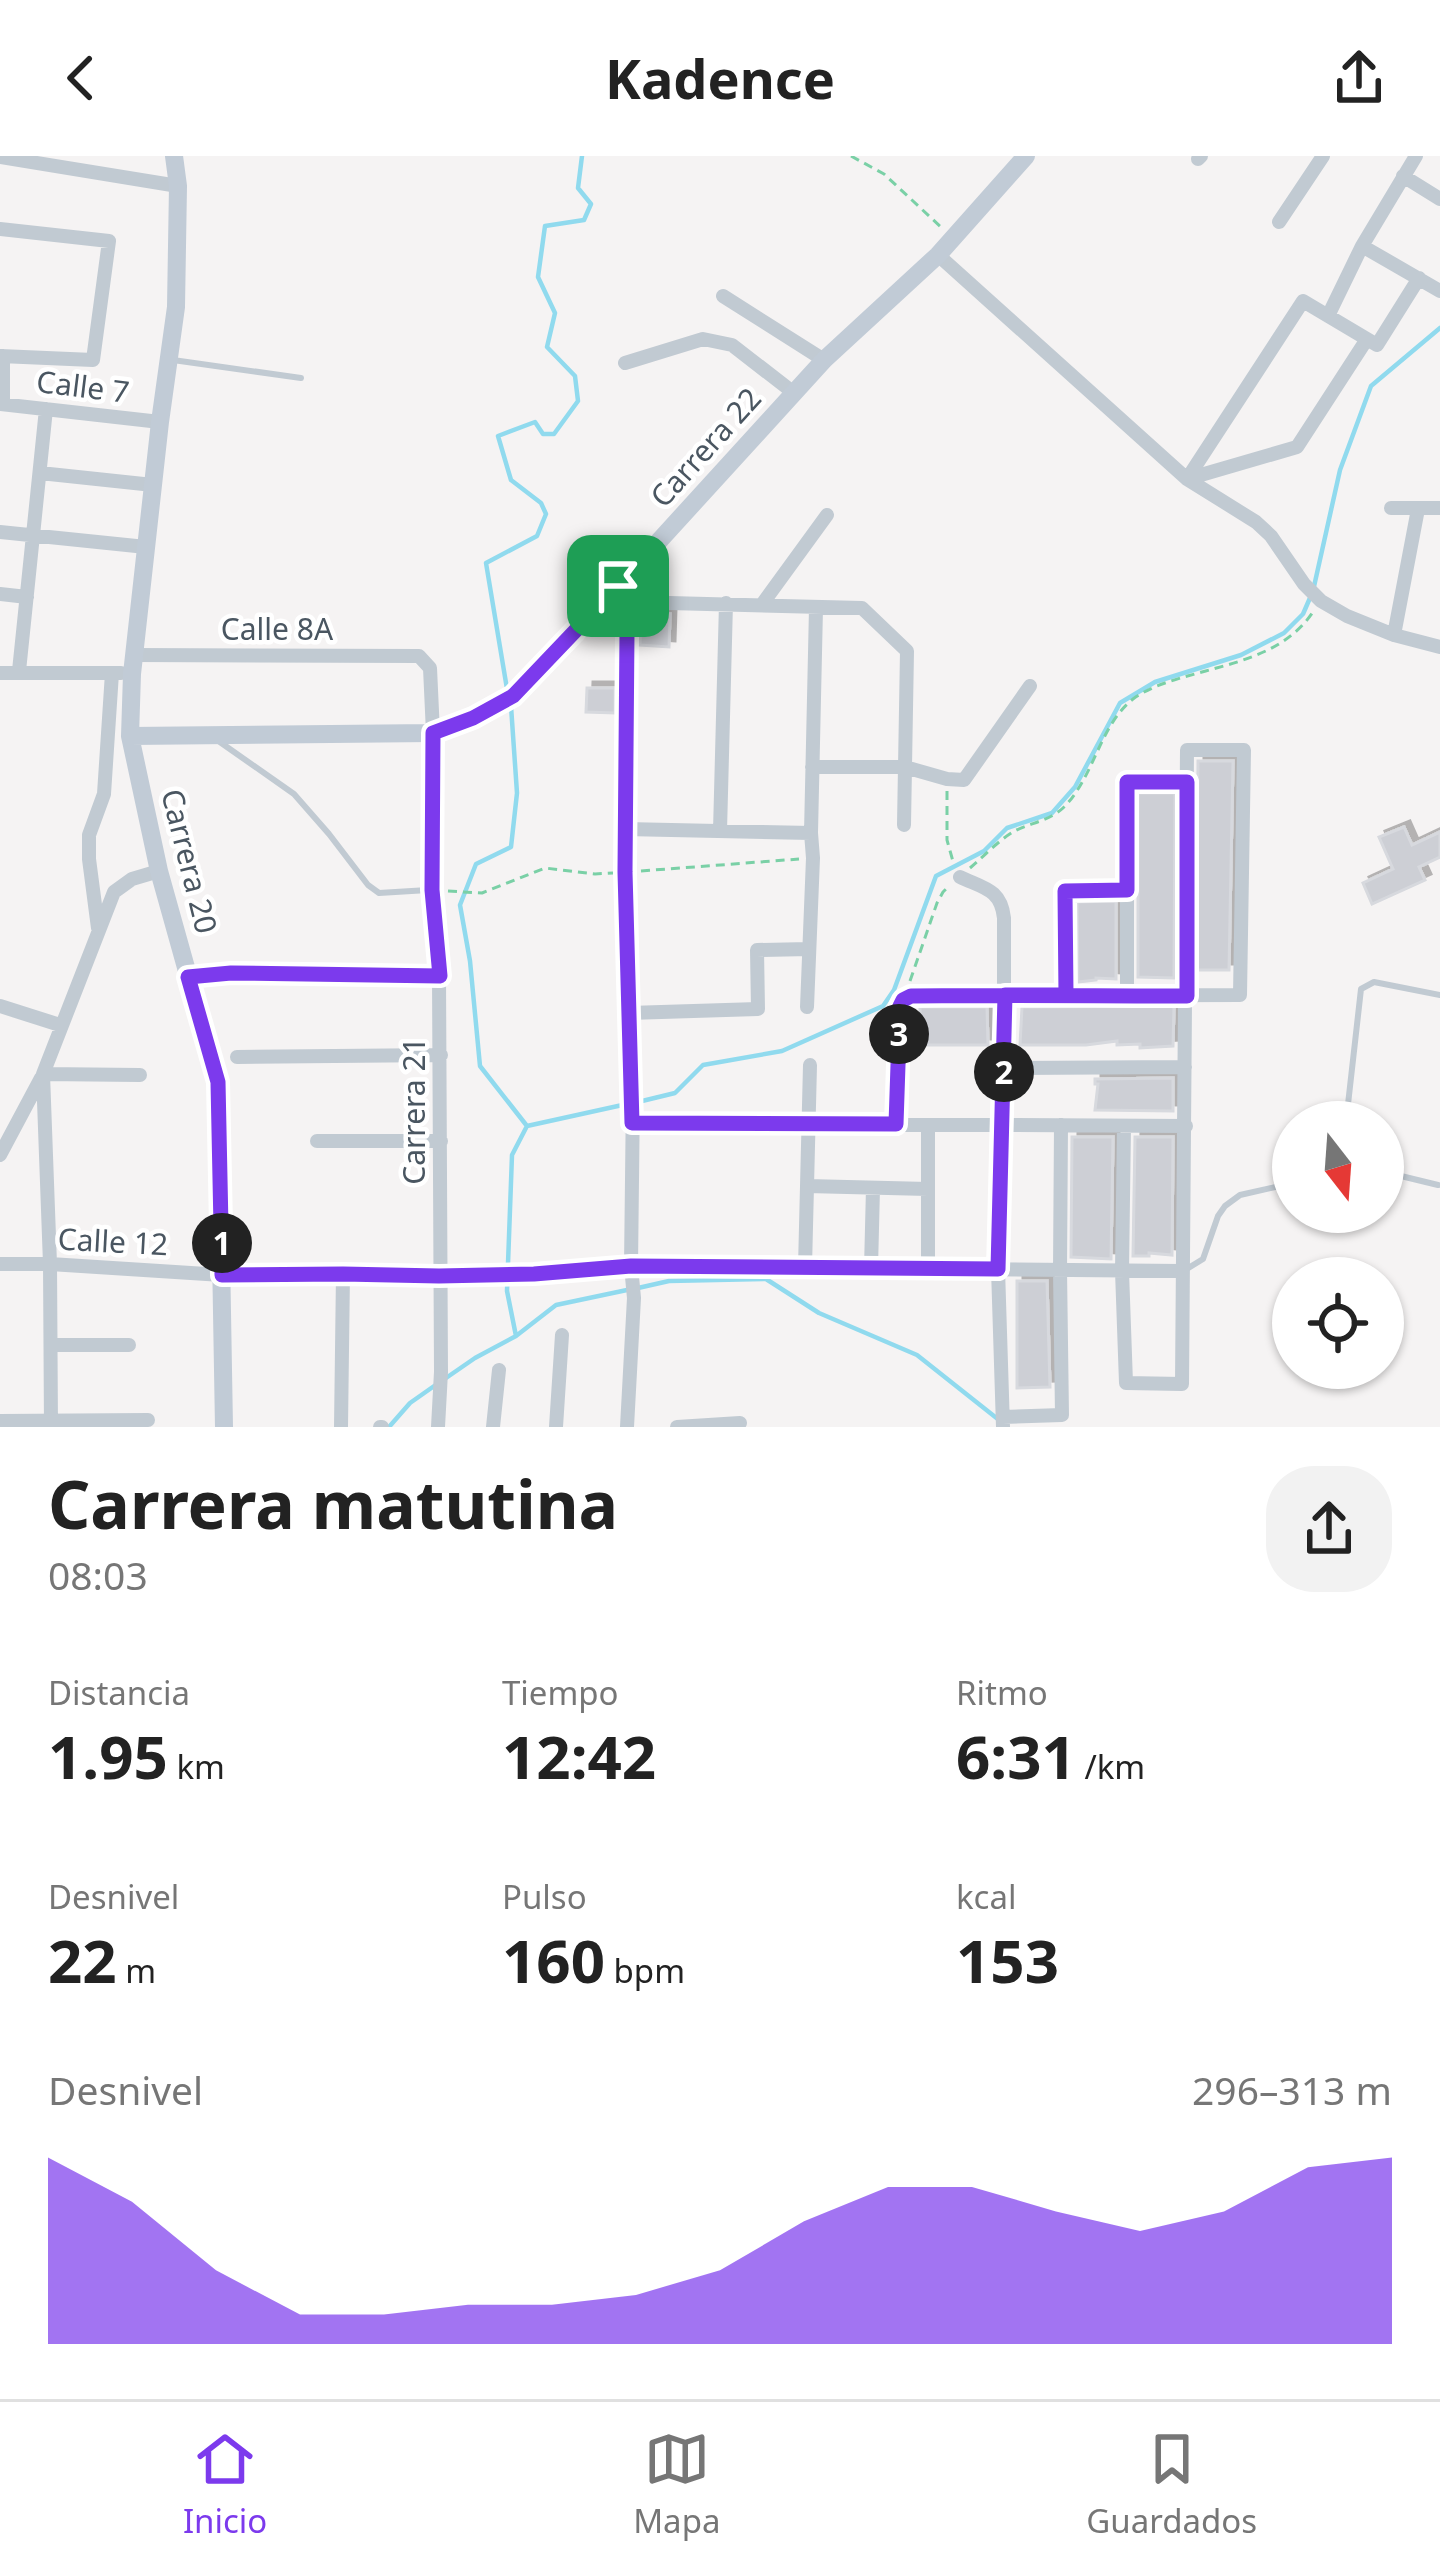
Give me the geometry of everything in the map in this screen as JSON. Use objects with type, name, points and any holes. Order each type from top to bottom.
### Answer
[{"type":"main road","name":"Carrera 20","points":[[174,156],[178,186],[176,308],[126,667],[130,736],[160,871],[218,1082],[224,1427]]},
{"type":"main road","name":"Carrera 22","points":[[433,733],[508,699],[624,594],[824,360],[938,255],[1027,156]]},
{"type":"main road","points":[[130,736],[433,733]]},
{"type":"street","points":[[1279,223],[1323,156]]},
{"type":"street","points":[[1328,316],[1361,246],[1416,156]]},
{"type":"street","points":[[0,158],[178,186]]},
{"type":"street","points":[[1403,176],[1440,199]]},
{"type":"street","points":[[0,229],[109,241],[93,360],[1,356],[2,404]]},
{"type":"street","points":[[1361,246],[1440,291]]},
{"type":"street","points":[[938,255],[1187,479],[1256,522],[1319,599],[1394,635],[1440,647]]},
{"type":"street","points":[[1187,479],[1303,301],[1377,346],[1418,278]]},
{"type":"street","points":[[723,296],[824,360]]},
{"type":"street","points":[[625,363],[703,339],[732,345],[794,394]]},
{"type":"street","points":[[1187,479],[1298,447],[1367,339]]},
{"type":"street","name":"Calle 7","points":[[2,404],[160,422]]},
{"type":"street","points":[[19,671],[46,409]]},
{"type":"street","points":[[40,473],[154,485]]},
{"type":"street","points":[[1391,508],[1440,508]]},
{"type":"street","points":[[1394,635],[1418,508]]},
{"type":"street","points":[[763,603],[826,515]]},
{"type":"street","points":[[0,532],[146,547]]},
{"type":"street","points":[[0,594],[27,597]]},
{"type":"street","points":[[626,1427],[633,1292],[633,1094],[625,872],[624,594],[862,608],[907,651],[904,825]]},
{"type":"street","points":[[720,832],[726,603]]},
{"type":"street","points":[[807,1007],[816,608]]},
{"type":"street","name":"Calle 8A","points":[[0,673],[419,656]]},
{"type":"street","name":"Carrera 21","points":[[419,656],[430,668],[432,890],[440,976],[438,1427]]},
{"type":"street","points":[[98,930],[89,835],[104,794],[126,667]]},
{"type":"street","points":[[812,767],[905,766],[964,780],[1030,686]]},
{"type":"street","points":[[896,1124],[900,1006],[911,996],[1187,996],[1240,995],[1244,749],[1187,750],[1187,996],[1185,1067],[1186,1126],[1182,1384],[1126,1383],[1124,1126]]},
{"type":"street","points":[[1127,996],[1127,782],[1187,782]]},
{"type":"street","points":[[625,829],[811,832]]},
{"type":"street","points":[[0,1155],[44,1074],[114,892],[132,879],[160,871]]},
{"type":"street","points":[[958,874],[991,891],[1000,900],[1004,918],[998,1269],[1003,1422],[1062,1415],[1061,1126]]},
{"type":"street","points":[[1066,995],[1065,891],[1127,890]]},
{"type":"street","points":[[629,1012],[758,1009],[757,950],[809,949]]},
{"type":"street","points":[[188,977],[231,973],[440,976]]},
{"type":"street","points":[[0,1006],[60,1025]]},
{"type":"street","points":[[237,1057],[441,1054]]},
{"type":"street","points":[[805,1267],[810,1065]]},
{"type":"street","points":[[1004,1068],[1185,1067]]},
{"type":"street","points":[[44,1074],[140,1075]]},
{"type":"street","points":[[44,1074],[51,1424]]},
{"type":"street","points":[[633,1117],[808,1124],[1186,1126]]},
{"type":"street","points":[[928,1125],[928,1268]]},
{"type":"street","points":[[317,1141],[440,1141]]},
{"type":"street","points":[[808,1186],[928,1189]]},
{"type":"street","points":[[871,1268],[873,1188]]},
{"type":"street","name":"Calle 12","points":[[0,1264],[222,1275],[493,1275],[631,1266],[1183,1271]]},
{"type":"street","points":[[341,1427],[343,1274]]},
{"type":"street","points":[[556,1427],[562,1335]]},
{"type":"street","points":[[51,1345],[129,1345]]},
{"type":"street","points":[[493,1427],[499,1370]]},
{"type":"street","points":[[0,1421],[148,1420]]},
{"type":"street","points":[[677,1427],[740,1423]]},
{"type":"lane","points":[[169,360],[301,378]]},
{"type":"lane","points":[[209,735],[294,794],[379,893],[432,890]]},
{"type":"lane","points":[[1348,1101],[1361,989],[1374,982],[1440,995]]},
{"type":"lane","points":[[1404,1176],[1438,1185]]},
{"type":"lane","points":[[1183,1271],[1202,1259],[1225,1206],[1240,1195],[1272,1188]]},
{"type":"path","points":[[851,156],[884,174],[952,238]]},
{"type":"path","points":[[903,1000],[943,892],[958,874],[1011,833],[1060,811],[1113,723],[1135,698],[1287,641],[1303,627],[1319,599]]},
{"type":"path","points":[[947,779],[949,851],[958,874]]},
{"type":"path","points":[[456,891],[482,892],[545,868],[595,874],[813,858]]},
{"type":"building","points":[[641,614],[670,614],[669,647],[640,645]]},
{"type":"building","points":[[587,688],[615,688],[615,713],[586,712]]},
{"type":"building","points":[[1198,761],[1233,761],[1229,970],[1197,970]]},
{"type":"building","points":[[1138,793],[1175,793],[1174,978],[1138,977]]},
{"type":"building","points":[[1404,827],[1412,845],[1440,832],[1440,857],[1419,867],[1425,880],[1372,904],[1363,883],[1393,869],[1379,837]]},
{"type":"building","points":[[1116,901],[1116,979],[1078,982],[1077,902]]},
{"type":"building","points":[[1174,1006],[1173,1046],[1140,1048],[1140,1044],[1117,1045],[1117,1041],[1020,1045],[1022,1007]]},
{"type":"building","points":[[920,1007],[987,1007],[988,1045],[920,1045]]},
{"type":"building","points":[[1173,1078],[1173,1111],[1095,1110],[1095,1079]]},
{"type":"building","points":[[1072,1137],[1113,1137],[1111,1259],[1071,1257]]},
{"type":"building","points":[[1135,1137],[1173,1137],[1172,1255],[1133,1256]]},
{"type":"building","points":[[1017,1281],[1047,1281],[1050,1387],[1017,1388]]},
{"type":"waterway","points":[[508,695],[486,563],[537,536],[546,514],[541,503],[511,480],[498,436],[535,422],[543,434],[554,434],[578,401],[575,376],[547,347],[555,313],[538,277],[545,226],[584,220],[591,204],[578,188],[582,156]]},
{"type":"waterway","points":[[638,1102],[675,1093],[703,1065],[782,1051],[883,1006],[894,990],[936,876],[984,851],[1007,828],[1052,813],[1075,787],[1120,703],[1155,682],[1241,655],[1284,633],[1303,614],[1313,591],[1340,470],[1371,386],[1440,328]]},
{"type":"waterway","points":[[511,706],[517,793],[511,847],[476,864],[460,905],[480,1066],[527,1126]]},
{"type":"waterway","points":[[527,1126],[627,1104]]},
{"type":"waterway","points":[[516,1336],[507,1291],[512,1155],[527,1126]]},
{"type":"waterway","points":[[638,1288],[669,1281],[766,1279],[819,1313],[917,1355],[999,1420]]},
{"type":"waterway","points":[[446,1378],[516,1336],[556,1305],[627,1290]]},
{"type":"waterway","points":[[389,1427],[410,1403],[437,1384]]},
{"type":"route","points":[[618,586],[513,696],[433,733],[432,890],[440,976],[231,973],[188,977],[218,1082],[222,1275],[534,1274],[631,1266],[998,1269],[1005,995],[1066,995],[1065,891],[1127,890],[1127,782],[1187,782],[1187,996],[1066,995],[1005,995],[911,996],[900,1006],[896,1124],[632,1123],[625,829],[631,602],[618,586]]}]
